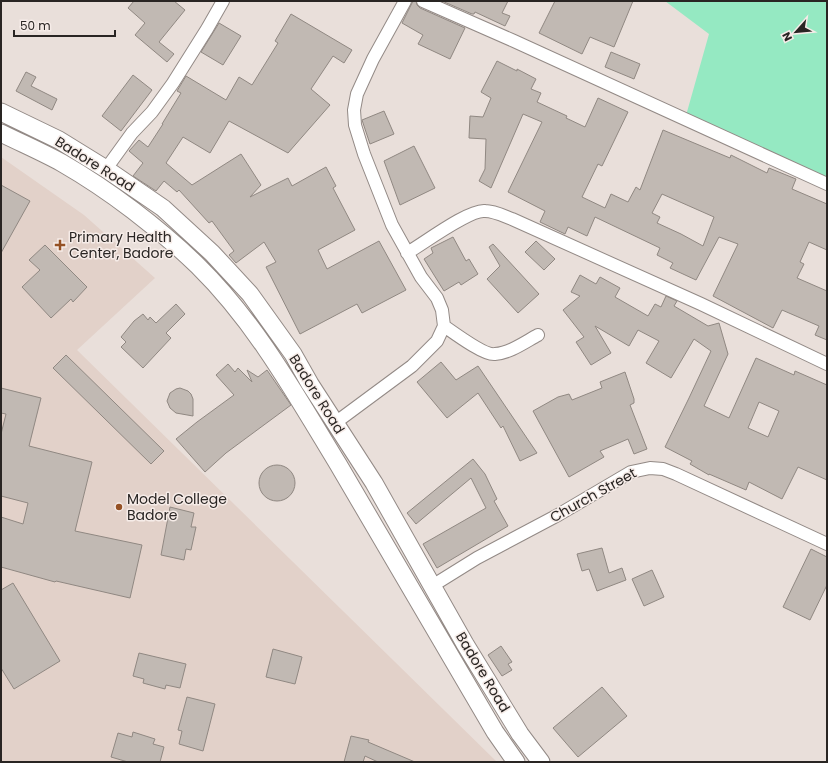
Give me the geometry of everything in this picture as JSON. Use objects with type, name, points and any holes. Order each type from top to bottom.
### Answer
[{"type":"main road","name":"Badore Road","points":[[1,112],[59,140],[106,169],[163,208],[212,253],[250,294],[293,354],[310,384],[374,483],[465,644],[516,728],[541,762]]},
{"type":"main road","name":"Badore Road","points":[[1,133],[66,166],[109,194],[175,245],[198,266],[225,295],[256,334],[313,423],[496,732],[516,762]]},
{"type":"main road","points":[[256,334],[271,323]]},
{"type":"street","points":[[106,169],[132,133],[152,112],[173,83],[208,29],[223,1]]},
{"type":"street","points":[[336,423],[412,366],[437,342],[444,326],[442,310],[437,298],[421,277],[392,225],[364,154],[355,125],[354,110],[357,94],[373,59],[405,1]]},
{"type":"street","points":[[423,1],[827,184]]},
{"type":"street","points":[[407,253],[466,216],[487,210],[702,304],[827,364]]},
{"type":"street","points":[[444,326],[488,354],[500,354],[538,335]]},
{"type":"street","name":"Church Street","points":[[432,586],[477,558],[558,515],[632,472],[650,468],[663,469],[676,474],[827,544]]},
{"type":"shaded area","name":"Model College Badore","points":[[1,157],[84,215],[155,278],[77,350],[497,762],[1,762]]},
{"type":"green space","points":[[665,1],[827,1],[827,183],[685,119],[709,34]]},
{"type":"building","points":[[134,1],[174,1],[185,10],[159,42],[174,54],[167,62],[135,35],[145,23],[128,8]]},
{"type":"building","points":[[413,1],[416,1],[420,8],[465,28],[450,59],[418,44],[423,35],[402,23]]},
{"type":"building","points":[[442,1],[508,1],[502,13],[510,16],[505,26],[475,12],[472,14]]},
{"type":"building","points":[[555,1],[633,1],[614,47],[590,37],[582,54],[539,33]]},
{"type":"building","points":[[291,14],[352,50],[344,63],[333,56],[311,89],[330,105],[288,153],[229,121],[210,153],[183,137],[166,163],[192,185],[241,154],[261,185],[250,197],[288,178],[292,186],[326,167],[336,186],[333,188],[355,230],[318,250],[327,269],[379,241],[406,290],[362,313],[357,304],[300,334],[266,267],[276,262],[264,242],[236,263],[229,255],[234,251],[212,221],[209,223],[179,190],[177,192],[164,181],[156,191],[133,176],[143,163],[129,151],[139,140],[148,147],[181,93],[177,91],[186,76],[226,100],[239,77],[252,85],[278,43],[275,41]]},
{"type":"building","points":[[219,23],[241,36],[223,65],[201,52]]},
{"type":"building","points":[[611,52],[640,64],[634,79],[605,67]]},
{"type":"building","points":[[497,61],[536,79],[531,89],[541,93],[537,102],[567,116],[566,118],[585,127],[598,98],[628,112],[602,166],[598,164],[582,197],[605,208],[611,194],[628,202],[636,187],[640,190],[663,130],[730,158],[731,155],[767,173],[769,168],[796,179],[792,189],[827,204],[827,250],[809,242],[800,262],[804,264],[797,278],[827,291],[827,340],[815,335],[819,326],[782,310],[773,328],[713,296],[738,244],[719,237],[696,280],[670,268],[673,263],[657,255],[660,248],[595,217],[587,236],[568,227],[565,234],[540,222],[545,211],[508,192],[542,122],[523,114],[491,188],[479,181],[485,169],[486,139],[469,138],[470,116],[483,117],[491,98],[481,92]],"holes":[[[662,194],[714,217],[703,246],[657,223],[660,217],[652,213]]]},
{"type":"building","points":[[26,72],[36,77],[31,86],[57,99],[52,110],[16,91]]},
{"type":"building","points":[[133,75],[152,90],[121,131],[102,116]]},
{"type":"building","points":[[384,111],[394,134],[370,144],[362,120]]},
{"type":"building","points":[[414,146],[435,188],[400,205],[384,161]]},
{"type":"building","points":[[1,185],[30,201],[1,253]]},
{"type":"building","points":[[453,237],[466,261],[469,259],[478,274],[461,285],[459,282],[444,291],[424,259],[433,253],[431,248]]},
{"type":"building","points":[[536,241],[555,259],[544,270],[525,252]]},
{"type":"building","points":[[493,244],[539,294],[518,313],[487,279],[500,266],[489,247]]},
{"type":"building","points":[[45,245],[87,287],[73,302],[71,299],[51,318],[22,287],[40,270],[29,260]]},
{"type":"building","points":[[580,275],[596,284],[600,277],[620,288],[615,297],[648,316],[655,304],[661,307],[666,296],[677,301],[674,306],[708,326],[719,323],[728,354],[704,406],[729,418],[756,358],[794,375],[795,371],[827,385],[827,480],[798,467],[782,499],[749,482],[746,490],[709,475],[690,464],[692,461],[665,447],[711,351],[694,339],[671,378],[646,363],[659,341],[638,330],[629,346],[595,326],[611,353],[591,365],[576,342],[584,337],[563,310],[580,296],[571,292]],"holes":[[[759,402],[779,411],[768,437],[748,428]]]},
{"type":"building","points":[[176,304],[185,314],[166,333],[171,338],[143,368],[121,347],[126,342],[121,337],[134,321],[143,314],[148,320],[150,317],[156,323]]},
{"type":"building","points":[[66,355],[164,451],[151,464],[53,368]]},
{"type":"building","points":[[441,362],[456,380],[478,366],[537,453],[520,461],[503,426],[501,428],[478,393],[447,418],[417,382]]},
{"type":"building","points":[[228,364],[235,372],[238,368],[252,382],[247,370],[258,377],[267,370],[291,405],[226,453],[205,472],[176,439],[234,395],[216,375]]},
{"type":"building","points":[[625,372],[634,399],[634,403],[630,405],[647,449],[634,454],[628,439],[600,451],[604,457],[569,477],[533,411],[558,397],[569,394],[572,400],[602,388],[600,382]]},
{"type":"building","points":[[1,388],[41,398],[29,446],[92,462],[75,531],[142,545],[130,598],[55,582],[1,567],[1,517],[23,524],[28,503],[1,496],[1,434],[6,414],[1,413]]},
{"type":"building","points":[[180,388],[191,394],[193,399],[193,416],[176,413],[170,408],[167,401],[170,393]]},
{"type":"building","points":[[473,459],[485,474],[497,499],[494,501],[508,526],[437,568],[423,544],[486,508],[471,478],[416,524],[407,513]]},
{"type":"building","points":[[277,465],[287,468],[292,473],[295,483],[292,493],[287,498],[277,501],[267,498],[262,493],[259,483],[262,473],[267,468]]},
{"type":"building","points":[[170,507],[194,513],[191,527],[196,527],[191,550],[186,549],[184,560],[161,555]]},
{"type":"building","points":[[602,548],[609,573],[622,568],[626,580],[597,591],[589,569],[582,571],[577,554]]},
{"type":"building","points":[[811,549],[827,557],[827,585],[810,620],[783,607]]},
{"type":"building","points":[[652,570],[664,597],[644,606],[632,579]]},
{"type":"building","points":[[13,583],[60,661],[14,689],[1,668],[1,590]]},
{"type":"building","points":[[501,646],[512,662],[508,664],[512,670],[502,676],[488,655]]},
{"type":"building","points":[[273,649],[302,657],[295,684],[266,677]]},
{"type":"building","points":[[139,653],[186,664],[180,688],[166,685],[165,689],[143,683],[144,679],[133,676]]},
{"type":"building","points":[[602,687],[627,716],[578,757],[553,728]]},
{"type":"building","points":[[187,697],[215,704],[203,751],[179,744],[182,731],[178,730]]},
{"type":"building","points":[[133,732],[155,739],[153,744],[164,747],[160,762],[128,762],[111,757],[118,733],[132,737]]},
{"type":"building","points":[[351,736],[369,740],[368,742],[415,762],[378,762],[365,756],[363,762],[344,762]]},
{"type":"place","name":"Primary Health Center, Badore","points":[[60,245]]},
{"type":"place","name":"Model College Badore","points":[[119,507]]}]
